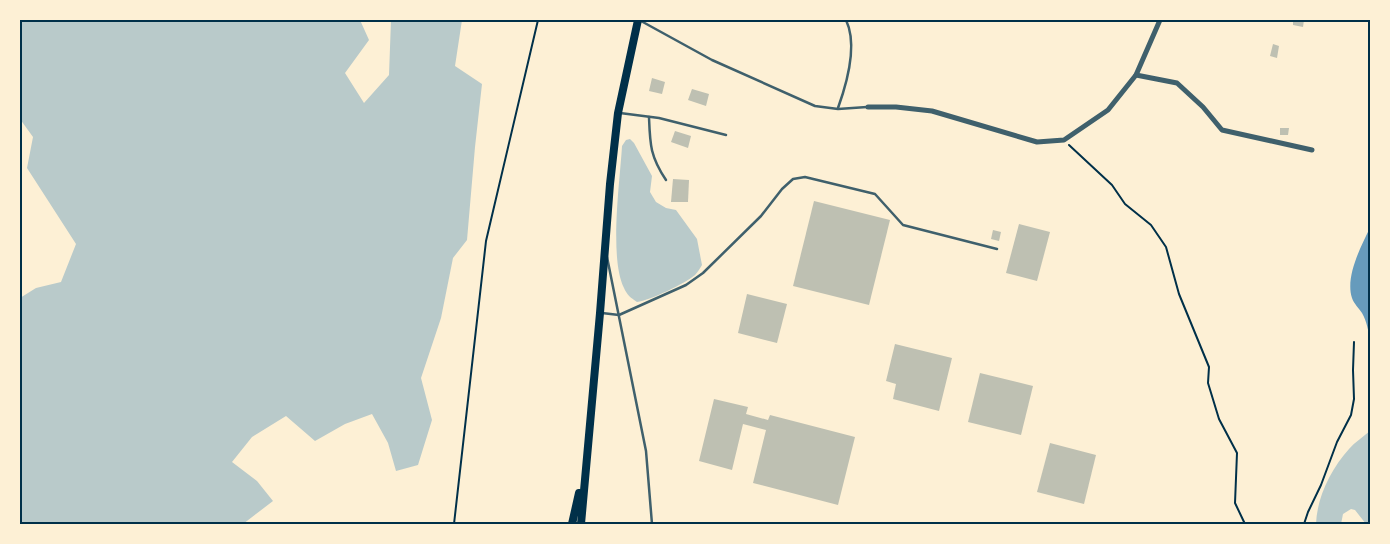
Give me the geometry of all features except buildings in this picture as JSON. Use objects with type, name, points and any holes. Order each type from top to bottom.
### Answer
[{"type":"main road","points":[[581,524],[600,313],[604,243],[618,113],[639,20]]},
{"type":"main road","points":[[572,524],[585,466]]},
{"type":"street","points":[[868,107],[896,107],[932,111],[1037,142],[1064,140],[1108,110],[1136,75],[1160,20]]},
{"type":"street","points":[[1136,75],[1177,83],[1203,107],[1222,130],[1312,150]]},
{"type":"lane","points":[[639,20],[712,60],[815,106],[838,109],[868,107]]},
{"type":"lane","points":[[838,109],[847,84],[850,68],[850,29],[846,20]]},
{"type":"lane","points":[[618,113],[659,118],[726,135]]},
{"type":"lane","points":[[649,117],[650,147],[656,166],[666,180]]},
{"type":"lane","points":[[600,313],[619,315],[686,285],[703,273],[761,216],[782,189],[793,179],[805,177],[875,194],[903,225],[997,249]]},
{"type":"lane","points":[[604,243],[646,451],[652,524]]},
{"type":"path","points":[[454,524],[486,240],[538,20]]},
{"type":"path","points":[[1064,140],[1112,185],[1126,204],[1151,225],[1166,247],[1179,294],[1209,367],[1208,383],[1219,419],[1237,453],[1235,503],[1245,524]]},
{"type":"path","points":[[1304,524],[1337,442],[1351,414],[1354,399],[1354,342]]},
{"type":"shaded area","points":[[20,20],[360,20],[369,40],[345,73],[364,103],[389,75],[391,20],[462,20],[455,66],[482,84],[467,240],[453,258],[441,318],[421,378],[432,420],[418,465],[396,471],[388,443],[372,414],[345,424],[315,441],[286,416],[252,437],[232,462],[257,481],[273,501],[243,524],[20,524],[20,298],[36,288],[61,282],[76,244],[27,168],[33,137],[20,119]]},
{"type":"shaded area","points":[[630,139],[652,176],[650,192],[656,202],[666,208],[676,210],[697,239],[702,265],[695,275],[683,283],[659,295],[637,302],[626,293],[624,288],[617,258],[616,239],[622,146],[626,140]]},
{"type":"shaded area","points":[[1370,431],[1370,524],[1366,524],[1355,510],[1351,509],[1343,514],[1341,524],[1316,524],[1322,494],[1336,465],[1356,442]]},
{"type":"water","points":[[1370,228],[1370,339],[1365,320],[1353,300],[1350,290],[1352,271]]}]
